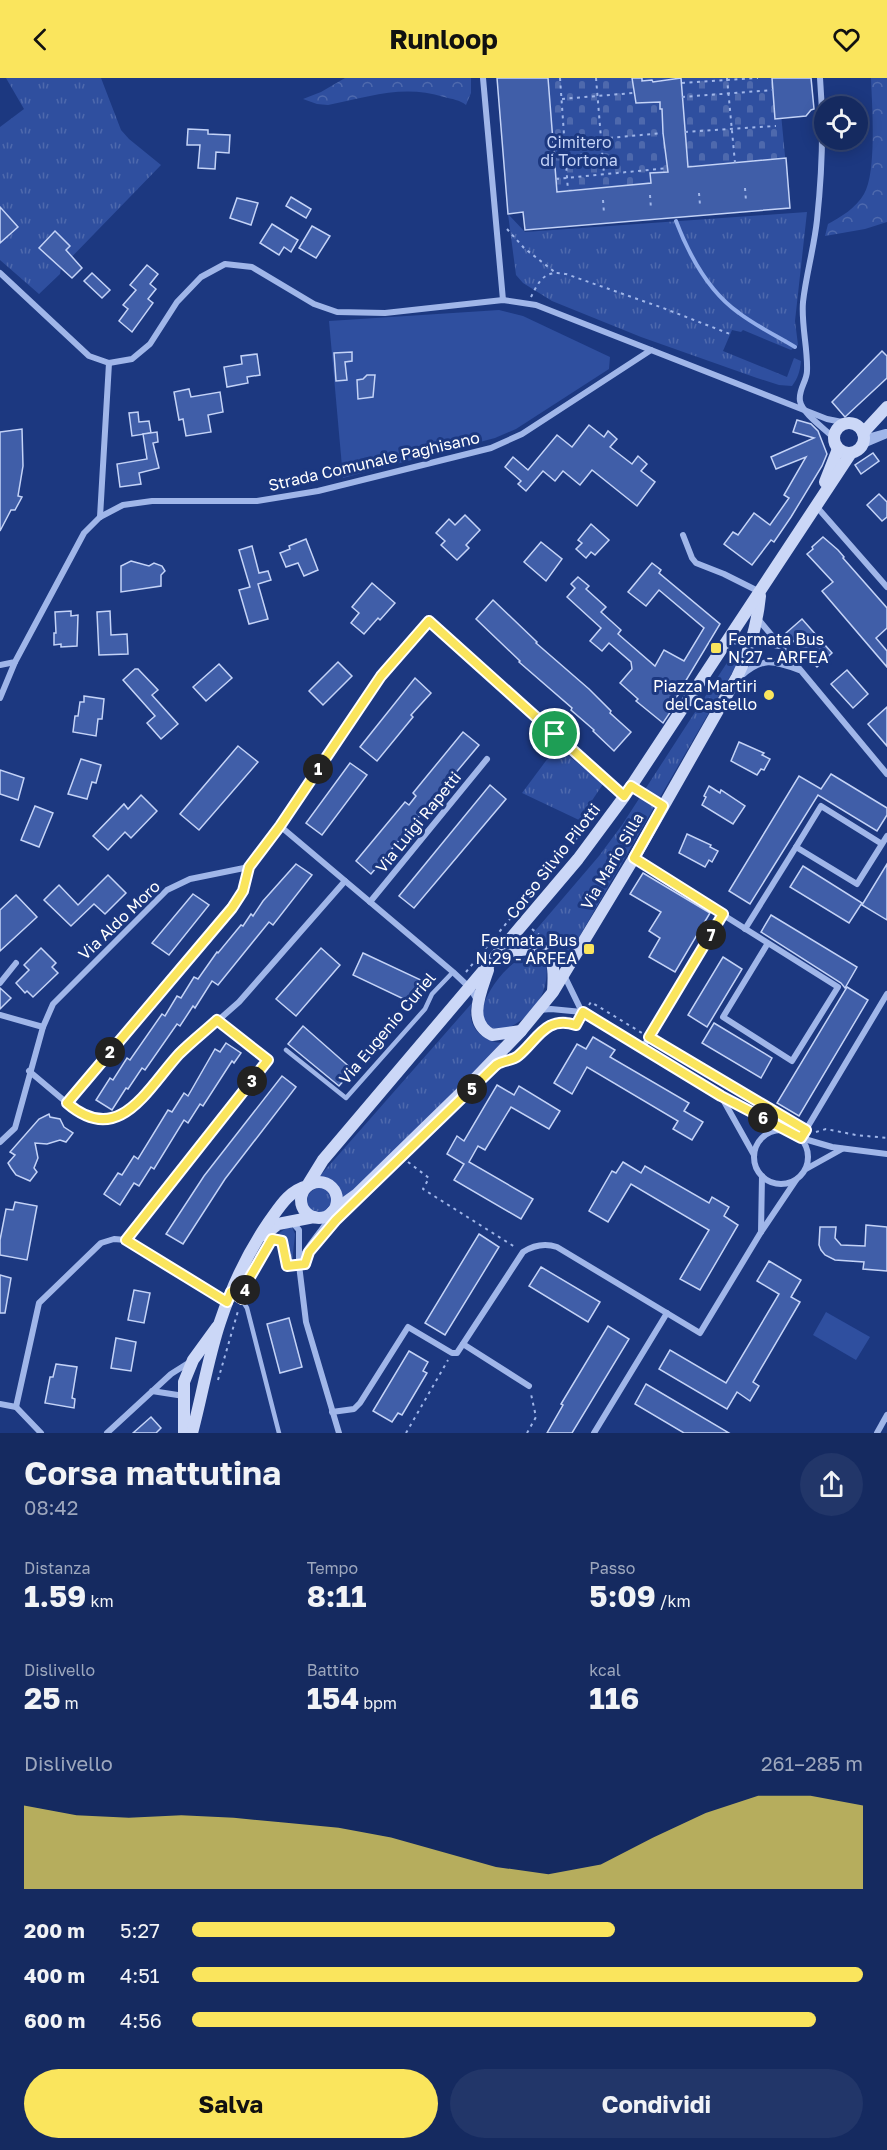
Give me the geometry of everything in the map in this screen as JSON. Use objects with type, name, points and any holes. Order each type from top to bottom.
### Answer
[{"type":"street","points":[[483,78],[503,300]]},
{"type":"street","points":[[820,78],[823,111],[820,182],[813,246],[803,302],[803,337],[807,373],[800,392],[800,402],[803,409],[852,438],[887,433]]},
{"type":"street","points":[[0,273],[89,356],[109,363],[132,359],[150,344],[177,302],[201,277],[225,264],[252,267],[314,304],[337,312],[385,314],[503,300],[527,303],[828,419],[852,438]]},
{"type":"street","name":"Strada Comunale Paghisano","points":[[0,698],[15,662],[84,533],[100,517],[123,505],[152,501],[257,501],[318,491],[491,448],[522,434],[651,350]]},
{"type":"street","points":[[100,517],[109,363]]},
{"type":"street","points":[[852,438],[887,407]]},
{"type":"street","name":"Corso Silvio Pilotti","points":[[184,1433],[184,1382],[187,1373],[233,1298],[256,1241],[280,1206],[296,1189],[307,1186],[323,1160],[466,984],[489,966],[578,860],[628,791],[760,592],[816,505],[852,438]]},
{"type":"street","points":[[816,505],[887,587]]},
{"type":"street","points":[[683,535],[696,563],[760,592]]},
{"type":"street","name":"Via Mario Silla","points":[[332,1212],[357,1194],[473,1081],[521,1031],[553,992],[634,858],[733,684],[748,655],[757,618],[760,592]]},
{"type":"street","points":[[757,618],[887,774]]},
{"type":"street","points":[[67,1103],[232,908],[243,891],[249,867],[280,826],[381,676],[429,621],[628,791]]},
{"type":"street","points":[[727,642],[741,639],[780,646]]},
{"type":"street","points":[[0,665],[15,662]]},
{"type":"street","points":[[733,684],[752,666],[764,662],[777,662],[799,671]]},
{"type":"street","name":"Via Luigi Rapetti","points":[[370,902],[487,759]]},
{"type":"street","points":[[745,929],[821,806],[882,844]]},
{"type":"street","name":"Via Eugenio Curiel","points":[[280,826],[466,984]]},
{"type":"street","points":[[796,848],[857,884],[887,836]]},
{"type":"street","points":[[634,858],[838,987],[792,1061],[723,1017],[768,943]]},
{"type":"street","name":"Via Aldo Moro","points":[[0,1142],[15,1128],[29,1071],[53,1004],[167,890],[190,879],[249,867]]},
{"type":"street","points":[[29,1071],[77,1112],[94,1119],[109,1119],[126,1113],[142,1101],[180,1054],[239,1002],[345,881]]},
{"type":"street","points":[[642,1049],[723,914]]},
{"type":"street","points":[[500,953],[533,949],[548,953],[554,968],[553,992]]},
{"type":"street","points":[[0,983],[16,963]]},
{"type":"street","points":[[489,966],[478,1003],[477,1018],[484,1031],[498,1035],[521,1031]]},
{"type":"street","points":[[564,975],[583,1012]]},
{"type":"street","points":[[466,984],[478,1003]]},
{"type":"street","points":[[801,1138],[887,994]]},
{"type":"street","points":[[539,1010],[583,1012],[721,1096],[801,1138],[842,1149],[887,1154]]},
{"type":"street","points":[[0,1015],[43,1027]]},
{"type":"street","points":[[126,1240],[268,1060],[217,1020]]},
{"type":"street","points":[[721,1096],[754,1155],[755,1163],[762,1176],[761,1232]]},
{"type":"street","points":[[754,1155],[760,1140],[772,1131],[788,1131]]},
{"type":"street","points":[[801,1138],[807,1147],[806,1169]]},
{"type":"street","points":[[332,1412],[354,1409],[360,1404],[408,1327],[452,1353],[457,1353],[523,1252],[531,1247],[541,1245],[557,1247],[700,1333],[796,1179],[806,1169],[842,1149]]},
{"type":"street","points":[[762,1176],[774,1183],[786,1184],[796,1179]]},
{"type":"street","points":[[298,1265],[308,1245],[327,1222],[338,1201],[332,1186],[322,1182],[307,1186],[301,1196],[302,1206],[309,1215],[314,1217]]},
{"type":"street","name":"Corso Silvio Pilotti","points":[[256,1241],[278,1224],[325,1217],[332,1212]]},
{"type":"street","points":[[291,1221],[299,1230],[298,1265],[306,1322],[339,1433]]},
{"type":"street","points":[[16,1407],[39,1303],[101,1244],[114,1239],[126,1240],[233,1298]]},
{"type":"street","points":[[594,1433],[666,1313]]},
{"type":"street","name":"Corso Silvio Pilotti","points":[[192,1433],[209,1385],[219,1324]]},
{"type":"street","points":[[463,1344],[530,1386]]},
{"type":"street","points":[[108,1433],[171,1374],[193,1360]]},
{"type":"street","points":[[152,1391],[194,1396],[209,1385],[198,1374],[187,1373]]},
{"type":"street","points":[[0,1404],[16,1407],[41,1433]]},
{"type":"street","points":[[877,1433],[887,1415]]},
{"type":"lane","name":"Via Eugenio Curiel","points":[[286,1050],[346,1098],[425,1009],[432,994],[453,972]]},
{"type":"lane","points":[[233,1298],[247,1308],[279,1433]]},
{"type":"path","points":[[560,78],[568,191]]},
{"type":"path","points":[[596,78],[604,174]]},
{"type":"path","points":[[681,84],[758,78]]},
{"type":"path","points":[[727,79],[735,163]]},
{"type":"path","points":[[682,97],[773,90]]},
{"type":"path","points":[[561,99],[633,93]]},
{"type":"path","points":[[685,132],[776,126]]},
{"type":"path","points":[[565,142],[663,133]]},
{"type":"path","points":[[556,178],[668,168]]},
{"type":"path","points":[[745,188],[746,201]]},
{"type":"path","points":[[699,193],[700,205]]},
{"type":"path","points":[[650,195],[651,209]]},
{"type":"path","points":[[603,200],[604,213]]},
{"type":"path","points":[[495,217],[524,248],[556,273],[574,277],[730,334]]},
{"type":"path","points":[[527,303],[541,279],[556,273]]},
{"type":"path","points":[[628,791],[663,806]]},
{"type":"path","points":[[466,984],[467,968],[580,835]]},
{"type":"path","points":[[508,1059],[515,1058],[553,1023],[566,1022],[576,1025],[591,1002],[806,1130],[814,1133],[826,1129],[887,1138]]},
{"type":"path","points":[[398,1154],[429,1178],[423,1190],[523,1252]]},
{"type":"path","points":[[272,1239],[282,1241],[287,1266],[298,1265]]},
{"type":"path","points":[[209,1385],[233,1298]]},
{"type":"path","points":[[406,1433],[452,1353]]},
{"type":"path","points":[[527,1433],[536,1417],[530,1386]]},
{"type":"green space","points":[[6,78],[101,78],[121,130],[161,165],[61,268],[60,274],[39,294],[0,260],[0,127],[24,109]]},
{"type":"green space","points":[[345,78],[471,78],[471,93],[466,105],[429,93],[414,92],[386,93],[328,105],[303,99]]},
{"type":"green space","name":"Cimitero di Tortona","points":[[497,78],[812,78],[814,109],[781,114],[790,208],[525,230],[523,212],[508,214]]},
{"type":"green space","points":[[871,78],[887,78],[887,222],[865,229],[825,236],[828,224],[857,204],[868,184],[873,138]]},
{"type":"green space","points":[[807,212],[795,321],[798,345],[791,350],[743,330],[741,332],[732,330],[723,351],[787,377],[794,358],[801,361],[792,386],[779,385],[757,378],[641,337],[552,301],[523,283],[516,275],[508,214],[525,232]]},
{"type":"green space","points":[[499,310],[523,316],[610,357],[609,369],[516,429],[495,438],[343,478],[329,321]]},
{"type":"green space","points":[[744,652],[571,951],[566,953],[546,942],[523,945],[599,856],[622,825],[732,655]]},
{"type":"green space","points":[[557,746],[603,784],[579,820],[522,793]]},
{"type":"green space","points":[[532,956],[542,958],[546,963],[547,975],[541,997],[527,1015],[508,1028],[497,1032],[487,1025],[483,1017],[483,1009],[490,990],[518,960]]},
{"type":"green space","points":[[472,1003],[471,1019],[478,1032],[489,1040],[504,1043],[343,1200],[335,1184],[319,1177]]},
{"type":"green space","points":[[320,1188],[329,1192],[333,1201],[329,1210],[320,1214],[311,1210],[307,1201],[311,1192]]},
{"type":"green space","points":[[292,1227],[295,1234],[292,1263],[290,1263],[285,1242],[282,1238],[273,1238],[286,1228]]},
{"type":"green space","points":[[826,1312],[870,1337],[856,1360],[813,1335]]},
{"type":"building","points":[[497,78],[548,78],[557,192],[651,183],[650,173],[668,172],[660,102],[636,103],[632,78],[642,78],[642,81],[652,80],[653,82],[681,78],[688,167],[786,158],[790,208],[525,230],[523,212],[508,214]]},
{"type":"building","points":[[772,78],[811,78],[814,109],[806,116],[775,119]]},
{"type":"building","points":[[188,129],[208,130],[208,134],[230,135],[229,153],[216,152],[215,169],[198,168],[200,145],[187,145]]},
{"type":"building","points":[[291,197],[311,209],[306,218],[286,206]]},
{"type":"building","points":[[237,198],[258,203],[251,225],[230,218]]},
{"type":"building","points":[[0,207],[18,227],[0,243]]},
{"type":"building","points":[[272,224],[298,240],[291,252],[284,247],[279,255],[260,243]]},
{"type":"building","points":[[312,226],[330,236],[316,258],[299,248]]},
{"type":"building","points":[[55,231],[70,246],[66,250],[82,268],[72,278],[39,248]]},
{"type":"building","points":[[147,265],[158,274],[150,284],[156,289],[148,299],[153,303],[132,332],[119,321],[128,309],[123,305],[136,290],[130,285]]},
{"type":"building","points":[[92,273],[110,290],[102,298],[84,281]]},
{"type":"building","points":[[882,351],[887,356],[887,378],[845,417],[832,402]]},
{"type":"building","points":[[352,352],[352,361],[345,362],[347,380],[336,381],[334,353]]},
{"type":"building","points":[[257,354],[260,375],[247,377],[248,383],[227,387],[224,367],[242,364],[241,356]]},
{"type":"building","points":[[367,375],[375,375],[373,397],[358,399],[357,380]]},
{"type":"building","points":[[189,389],[191,397],[220,392],[223,412],[208,415],[211,432],[186,436],[183,419],[179,420],[174,392]]},
{"type":"building","points":[[138,412],[139,422],[149,421],[151,433],[132,436],[129,413]]},
{"type":"building","points":[[797,420],[811,424],[818,431],[827,454],[791,517],[774,542],[771,540],[752,565],[724,544],[733,532],[738,535],[754,513],[770,525],[789,498],[784,495],[806,457],[776,469],[771,457],[814,438],[793,432]]},
{"type":"building","points":[[589,425],[604,437],[608,431],[617,439],[610,447],[632,464],[638,456],[647,464],[641,471],[655,482],[637,506],[592,470],[580,485],[563,471],[555,481],[543,471],[526,491],[518,484],[521,481],[505,467],[513,457],[528,470],[557,435],[572,447]]},
{"type":"building","points":[[22,429],[23,466],[18,496],[22,497],[15,510],[11,510],[0,531],[0,432]]},
{"type":"building","points":[[157,432],[158,442],[153,443],[159,468],[139,473],[141,484],[120,487],[117,464],[147,459],[143,434]]},
{"type":"building","points":[[873,453],[879,461],[861,474],[855,465]]},
{"type":"building","points":[[879,494],[887,502],[887,517],[882,521],[867,505]]},
{"type":"building","points":[[465,515],[480,530],[466,545],[469,548],[457,560],[441,545],[445,541],[436,533],[449,519],[455,525]]},
{"type":"building","points":[[591,524],[609,540],[595,555],[591,552],[586,558],[576,549],[582,543],[578,540]]},
{"type":"building","points":[[823,537],[838,550],[887,608],[887,628],[876,638],[887,651],[887,667],[822,591],[833,582],[807,554]]},
{"type":"building","points":[[306,539],[318,570],[304,576],[298,563],[286,567],[280,553],[290,549],[289,546]]},
{"type":"building","points":[[541,542],[562,559],[546,581],[524,562]]},
{"type":"building","points":[[252,546],[259,573],[268,571],[271,580],[258,584],[268,619],[249,624],[239,590],[250,587],[239,550]]},
{"type":"building","points":[[131,561],[149,566],[154,563],[162,566],[165,571],[161,575],[161,586],[121,592],[121,566]]},
{"type":"building","points":[[652,563],[661,570],[659,573],[720,624],[682,687],[683,689],[674,700],[677,702],[663,723],[636,701],[638,699],[620,683],[632,669],[631,662],[609,643],[602,651],[590,641],[601,628],[567,597],[575,588],[571,584],[578,577],[589,586],[586,589],[606,607],[601,612],[621,630],[618,634],[655,666],[664,650],[684,661],[704,628],[659,590],[646,606],[628,592]]},
{"type":"building","points":[[372,583],[395,603],[364,634],[351,623],[359,613],[352,607]]},
{"type":"building","points":[[493,600],[536,643],[589,689],[631,732],[614,751],[571,710],[572,708],[519,662],[476,619]]},
{"type":"building","points":[[71,611],[71,616],[78,615],[77,646],[54,645],[55,612]]},
{"type":"building","points":[[110,611],[111,635],[127,634],[128,654],[99,655],[97,612]]},
{"type":"building","points":[[802,619],[832,653],[817,667],[786,633]]},
{"type":"building","points":[[338,662],[352,676],[323,705],[309,691]]},
{"type":"building","points":[[219,664],[232,678],[206,701],[193,687]]},
{"type":"building","points":[[138,669],[158,690],[152,695],[178,724],[161,739],[147,723],[155,716],[123,680]]},
{"type":"building","points":[[847,670],[868,694],[853,708],[831,684]]},
{"type":"building","points":[[415,678],[431,693],[411,715],[413,717],[377,761],[360,747]]},
{"type":"building","points":[[84,696],[104,699],[102,719],[98,719],[96,736],[73,732],[75,716],[78,716],[80,702],[84,702]]},
{"type":"building","points":[[887,707],[887,746],[868,724]]},
{"type":"building","points":[[463,732],[479,745],[371,874],[356,861],[405,802],[409,805],[416,796],[413,793]]},
{"type":"building","points":[[739,742],[764,753],[762,755],[770,759],[764,770],[761,769],[757,775],[731,761]]},
{"type":"building","points":[[238,746],[258,762],[199,830],[180,814]]},
{"type":"building","points":[[81,759],[101,765],[96,783],[92,782],[87,799],[68,794]]},
{"type":"building","points":[[350,763],[367,775],[322,835],[306,823]]},
{"type":"building","points":[[0,770],[24,778],[18,800],[0,794]]},
{"type":"building","points":[[831,774],[887,808],[887,815],[877,831],[818,795],[750,904],[729,891],[799,776],[821,789]]},
{"type":"building","points":[[490,785],[506,799],[414,908],[399,896]]},
{"type":"building","points":[[709,786],[720,793],[721,790],[745,806],[733,824],[702,805]]},
{"type":"building","points":[[141,795],[157,811],[131,838],[125,832],[108,850],[93,836],[124,804],[128,809]]},
{"type":"building","points":[[35,806],[53,813],[39,847],[21,840]]},
{"type":"building","points":[[687,834],[711,845],[710,847],[718,851],[712,862],[709,860],[705,867],[679,853]]},
{"type":"building","points":[[296,864],[312,875],[273,925],[269,922],[218,985],[212,981],[195,1008],[193,1006],[180,1026],[177,1024],[145,1070],[142,1068],[112,1110],[96,1100],[110,1078],[113,1080],[127,1058],[130,1060],[162,1014],[165,1016],[177,996],[181,998],[194,977],[198,979],[217,952],[241,925],[243,926],[251,914],[253,916],[263,901]]},
{"type":"building","points":[[887,864],[887,920],[862,905]]},
{"type":"building","points":[[803,866],[862,903],[849,923],[790,887]]},
{"type":"building","points":[[643,873],[710,913],[675,972],[649,957],[660,938],[649,931],[661,912],[630,894]]},
{"type":"building","points":[[108,875],[126,893],[105,914],[94,904],[71,926],[44,900],[59,885],[78,905]]},
{"type":"building","points":[[193,894],[209,905],[169,955],[152,943]]},
{"type":"building","points":[[16,895],[37,917],[0,951],[0,910]]},
{"type":"building","points":[[771,915],[857,967],[845,988],[841,983],[761,932]]},
{"type":"building","points":[[41,948],[56,963],[52,967],[58,973],[33,997],[27,991],[25,993],[16,983],[29,970],[24,965]]},
{"type":"building","points":[[321,948],[340,965],[296,1016],[276,999]]},
{"type":"building","points":[[363,953],[423,981],[412,1003],[353,975]]},
{"type":"building","points":[[723,957],[742,969],[707,1027],[688,1015]]},
{"type":"building","points":[[847,987],[868,1000],[799,1116],[777,1103]]},
{"type":"building","points":[[0,988],[11,998],[0,1009]]},
{"type":"building","points":[[714,1023],[772,1058],[761,1078],[702,1043]]},
{"type":"building","points":[[303,1026],[353,1070],[339,1086],[288,1044]]},
{"type":"building","points":[[593,1037],[615,1050],[610,1057],[689,1103],[684,1111],[703,1122],[692,1140],[673,1129],[678,1121],[587,1067],[572,1094],[554,1083],[577,1044],[586,1049]]},
{"type":"building","points":[[226,1043],[241,1053],[234,1063],[232,1061],[203,1106],[200,1104],[188,1123],[184,1120],[154,1169],[151,1167],[139,1186],[134,1183],[120,1205],[104,1194],[118,1173],[122,1175],[134,1156],[138,1159],[168,1110],[172,1112],[184,1093],[188,1096],[215,1049],[220,1052]]},
{"type":"building","points":[[282,1076],[296,1087],[225,1179],[183,1244],[166,1234],[204,1176]]},
{"type":"building","points":[[497,1085],[514,1095],[519,1086],[560,1111],[549,1129],[511,1107],[485,1150],[478,1146],[469,1162],[533,1199],[521,1219],[454,1180],[464,1164],[447,1154],[457,1136],[464,1141]]},
{"type":"building","points":[[49,1114],[50,1117],[60,1119],[64,1127],[73,1133],[66,1142],[60,1140],[47,1144],[35,1143],[38,1158],[34,1168],[37,1172],[30,1181],[16,1175],[11,1168],[8,1163],[15,1155],[10,1152],[39,1119]]},
{"type":"building","points":[[623,1162],[641,1173],[645,1166],[709,1203],[712,1197],[729,1207],[724,1216],[738,1225],[700,1290],[680,1279],[709,1230],[631,1184],[608,1222],[589,1211],[612,1171],[616,1173]]},
{"type":"building","points":[[15,1202],[37,1206],[27,1260],[0,1255],[0,1240],[6,1209],[13,1210]]},
{"type":"building","points":[[866,1225],[887,1227],[887,1271],[863,1269],[864,1262],[835,1260],[821,1250],[820,1227],[836,1227],[835,1238],[841,1245],[865,1246]]},
{"type":"building","points":[[479,1234],[499,1247],[445,1335],[425,1323]]},
{"type":"building","points":[[769,1261],[801,1280],[791,1297],[800,1302],[753,1382],[759,1386],[750,1401],[737,1392],[727,1409],[659,1369],[670,1350],[726,1383],[779,1294],[757,1281]]},
{"type":"building","points":[[541,1267],[600,1302],[588,1322],[529,1286]]},
{"type":"building","points":[[0,1275],[11,1278],[5,1313],[0,1313]]},
{"type":"building","points":[[134,1290],[150,1293],[144,1323],[128,1320]]},
{"type":"building","points":[[289,1318],[302,1367],[280,1373],[267,1324]]},
{"type":"building","points":[[608,1326],[629,1339],[572,1433],[547,1433],[563,1405],[561,1404]]},
{"type":"building","points":[[116,1338],[136,1342],[131,1371],[111,1368]]},
{"type":"building","points":[[409,1351],[428,1362],[423,1371],[427,1373],[402,1415],[398,1413],[392,1422],[373,1411]]},
{"type":"building","points":[[56,1364],[77,1367],[72,1398],[75,1399],[74,1408],[45,1403],[50,1377],[53,1377]]},
{"type":"building","points":[[646,1384],[729,1433],[684,1433],[635,1404]]},
{"type":"building","points":[[151,1417],[161,1428],[156,1433],[133,1433]]},
{"type":"waterway","points":[[676,221],[694,260],[718,295],[759,327],[795,347]]},
{"type":"place","name":"Fermata Bus N.27 - ARFEA","points":[[716,648]]},
{"type":"place","name":"Piazza Martiri del Castello","points":[[769,695]]},
{"type":"place","name":"Fermata Bus N.29 - ARFEA","points":[[589,949]]},
{"type":"route","points":[[429,621],[555,734],[624,796],[631,786],[663,806],[634,858],[723,914],[649,1037],[806,1130],[801,1138],[721,1096],[583,1012],[576,1025],[566,1022],[547,1026],[515,1058],[496,1065],[336,1220],[309,1252],[305,1264],[287,1266],[282,1241],[272,1239],[250,1277],[242,1299],[231,1292],[227,1302],[126,1240],[268,1060],[217,1020],[180,1054],[142,1101],[126,1113],[109,1119],[94,1119],[77,1112],[67,1103],[232,908],[243,891],[249,867],[280,826],[381,676],[429,621]]}]
